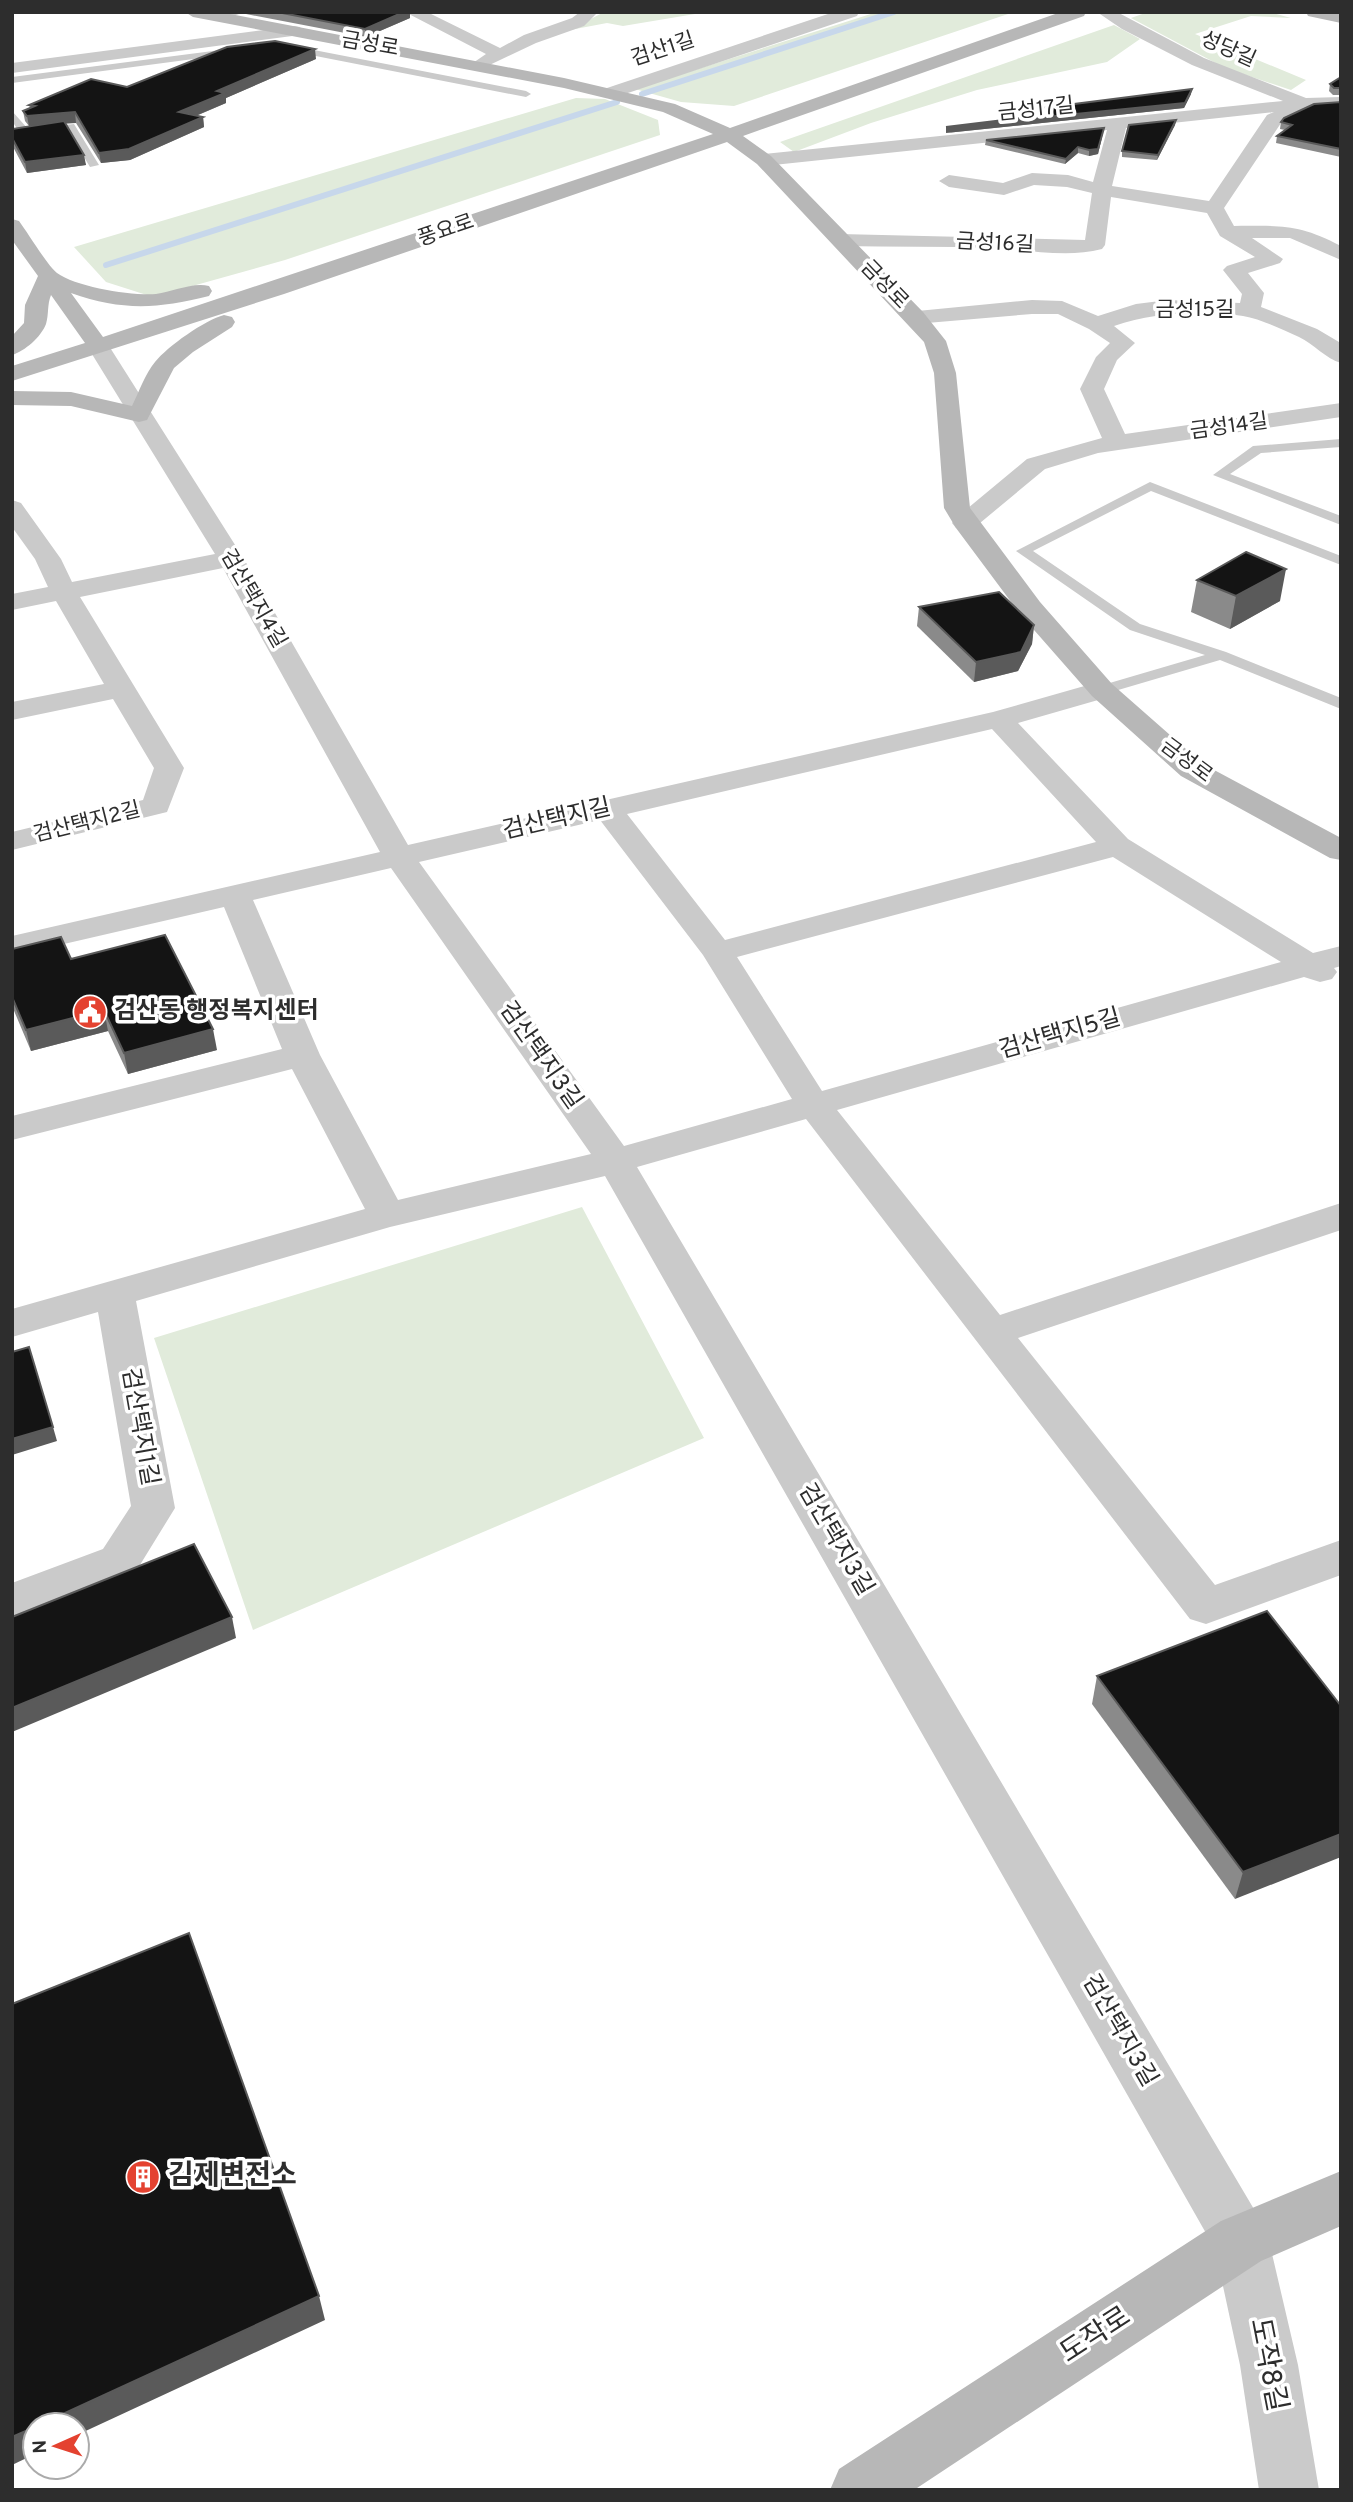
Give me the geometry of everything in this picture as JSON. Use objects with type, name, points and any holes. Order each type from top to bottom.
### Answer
[{"type":"main road","name":"금성로","points":[[193,12],[479,65],[610,93],[725,123],[764,160],[935,341],[946,373],[957,508],[965,523],[1030,608],[1102,690],[1192,770],[1341,851]]},
{"type":"main road","points":[[838,95],[882,69],[1056,12]]},
{"type":"main road","name":"풍요로","points":[[12,374],[276,289],[663,156],[725,123],[838,95],[1079,12]]},
{"type":"main road","points":[[753,108],[838,95],[917,77],[1104,12]]},
{"type":"main road","points":[[1314,12],[1341,18]]},
{"type":"main road","points":[[663,156],[684,128],[670,108]]},
{"type":"main road","points":[[12,225],[98,346]]},
{"type":"main road","points":[[48,277],[106,299],[128,302],[168,300],[203,290],[276,289]]},
{"type":"main road","points":[[12,348],[29,333],[35,323],[36,305],[48,277]]},
{"type":"main road","points":[[12,398],[71,399],[139,415],[164,365],[172,356],[276,289]]},
{"type":"main road","name":"도작로","points":[[860,2490],[1241,2241],[1341,2198]]},
{"type":"street","points":[[413,12],[502,55]]},
{"type":"street","points":[[479,65],[530,39],[578,22],[590,12]]},
{"type":"street","name":"검산1길","points":[[610,93],[851,12]]},
{"type":"street","name":"성당길","points":[[1104,12],[1160,45],[1236,79],[1341,112]]},
{"type":"street","points":[[12,68],[294,31]]},
{"type":"street","points":[[1214,208],[1274,119],[1307,102],[1331,82]]},
{"type":"street","name":"금성17길","points":[[764,160],[1307,102],[1341,102]]},
{"type":"street","name":"금성16길","points":[[840,240],[995,242],[1073,248],[1095,245],[1102,190],[1118,124]]},
{"type":"street","points":[[949,181],[1004,188],[1032,178],[1068,181],[1102,190],[1214,208]]},
{"type":"street","points":[[1214,208],[1227,232],[1292,232],[1341,254]]},
{"type":"street","name":"금성15길","points":[[1097,324],[1136,311],[1168,307],[1249,310],[1253,293],[1234,270],[1273,259],[1227,232]]},
{"type":"street","points":[[915,317],[1032,307],[1062,308],[1097,324],[1124,343],[1107,357],[1092,390],[1117,443]]},
{"type":"street","points":[[1249,310],[1281,325],[1314,334],[1341,356]]},
{"type":"street","name":"검산택지4길","points":[[98,346],[231,559],[399,857]]},
{"type":"street","name":"금성14길","points":[[965,523],[1036,464],[1095,446],[1341,410]]},
{"type":"street","name":"검산택지2길","points":[[12,508],[48,559],[63,591],[169,768],[156,806],[12,841]]},
{"type":"street","points":[[12,602],[231,559]]},
{"type":"street","points":[[12,711],[121,689]]},
{"type":"street","name":"검산택지길","points":[[12,946],[999,719],[1102,690]]},
{"type":"street","points":[[999,719],[1116,846],[1307,965],[1341,983]]},
{"type":"street","points":[[607,808],[717,952],[813,1104],[1206,1606],[1341,1557]]},
{"type":"street","points":[[717,952],[1116,846]]},
{"type":"street","name":"검산택지3길","points":[[399,857],[615,1161],[1241,2241]]},
{"type":"street","points":[[234,893],[302,1055],[387,1215]]},
{"type":"street","name":"검산택지5길","points":[[615,1161],[1341,956]]},
{"type":"street","points":[[12,1128],[302,1055]]},
{"type":"street","points":[[12,1323],[387,1215],[615,1161]]},
{"type":"street","points":[[992,1332],[1341,1216]]},
{"type":"street","name":"검산택지1길","points":[[12,1602],[119,1561],[153,1508],[115,1295]]},
{"type":"street","name":"도작8길","points":[[1241,2241],[1269,2365],[1289,2490]]},
{"type":"lane","points":[[221,17],[241,12]]},
{"type":"lane","points":[[276,46],[526,94]]},
{"type":"lane","points":[[12,80],[248,49]]},
{"type":"lane","points":[[12,114],[25,132]]},
{"type":"lane","points":[[12,134],[70,126],[94,165]]},
{"type":"lane","points":[[1341,443],[1258,449],[1220,475],[1341,522]]},
{"type":"lane","points":[[1341,561],[1150,486],[1023,551],[1135,627],[1221,655],[1341,704]]},
{"type":"lane","points":[[1102,690],[1221,655]]},
{"type":"green space","points":[[604,12],[707,12],[623,26],[607,23],[570,30]]},
{"type":"green space","points":[[877,12],[1014,12],[734,106],[681,102],[635,89]]},
{"type":"green space","points":[[1148,12],[1269,12],[1291,18],[1251,16],[1195,34],[1306,80],[1291,90],[1225,68],[1131,18]]},
{"type":"green space","points":[[1114,25],[1140,39],[1107,62],[977,90],[871,123],[794,152],[780,142]]},
{"type":"green space","points":[[576,98],[605,99],[658,120],[660,135],[285,260],[153,297],[106,282],[74,247]]},
{"type":"green space","points":[[582,1207],[704,1438],[253,1630],[154,1338]]},
{"type":"building","points":[[277,12],[404,12],[365,29]]},
{"type":"building","points":[[275,41],[315,49],[217,91],[225,93],[179,112],[203,117],[129,149],[99,153],[75,112],[27,116],[23,111],[35,106],[29,105],[91,79],[127,87],[227,47]]},
{"type":"building","points":[[1341,77],[1341,88],[1334,88],[1330,84]]},
{"type":"building","points":[[1192,89],[1185,103],[946,127],[1052,114],[1043,108]]},
{"type":"building","points":[[1341,102],[1341,149],[1277,136],[1292,125],[1281,122],[1284,118],[1314,104]]},
{"type":"building","points":[[1176,120],[1158,155],[1122,151],[1129,125]]},
{"type":"building","points":[[64,121],[84,155],[25,162],[12,138],[12,129]]},
{"type":"building","points":[[1104,128],[1098,149],[1078,147],[1066,159],[986,140]]},
{"type":"building","points":[[1246,552],[1286,569],[1236,596],[1197,580]]},
{"type":"building","points":[[999,592],[1034,625],[1021,652],[976,662],[919,607]]},
{"type":"building","points":[[165,935],[213,1029],[124,1053],[104,1010],[26,1030],[12,997],[12,949],[61,937],[71,959]]},
{"type":"building","points":[[29,1347],[53,1427],[12,1439],[12,1352]]},
{"type":"building","points":[[194,1544],[232,1617],[12,1708],[12,1617]]},
{"type":"building","points":[[1267,1611],[1341,1706],[1341,1834],[1243,1872],[1097,1676]]},
{"type":"building","name":"김제변전소","points":[[189,1933],[319,2296],[69,2411],[21,2411],[21,2433],[12,2437],[12,2004]]},
{"type":"waterway","points":[[642,94],[894,12]]},
{"type":"waterway","points":[[106,265],[617,102]]},
{"type":"place","name":"검산동 행정복지센터","points":[[90,1012]]},
{"type":"place","name":"김제변전소","points":[[143,2177]]}]
